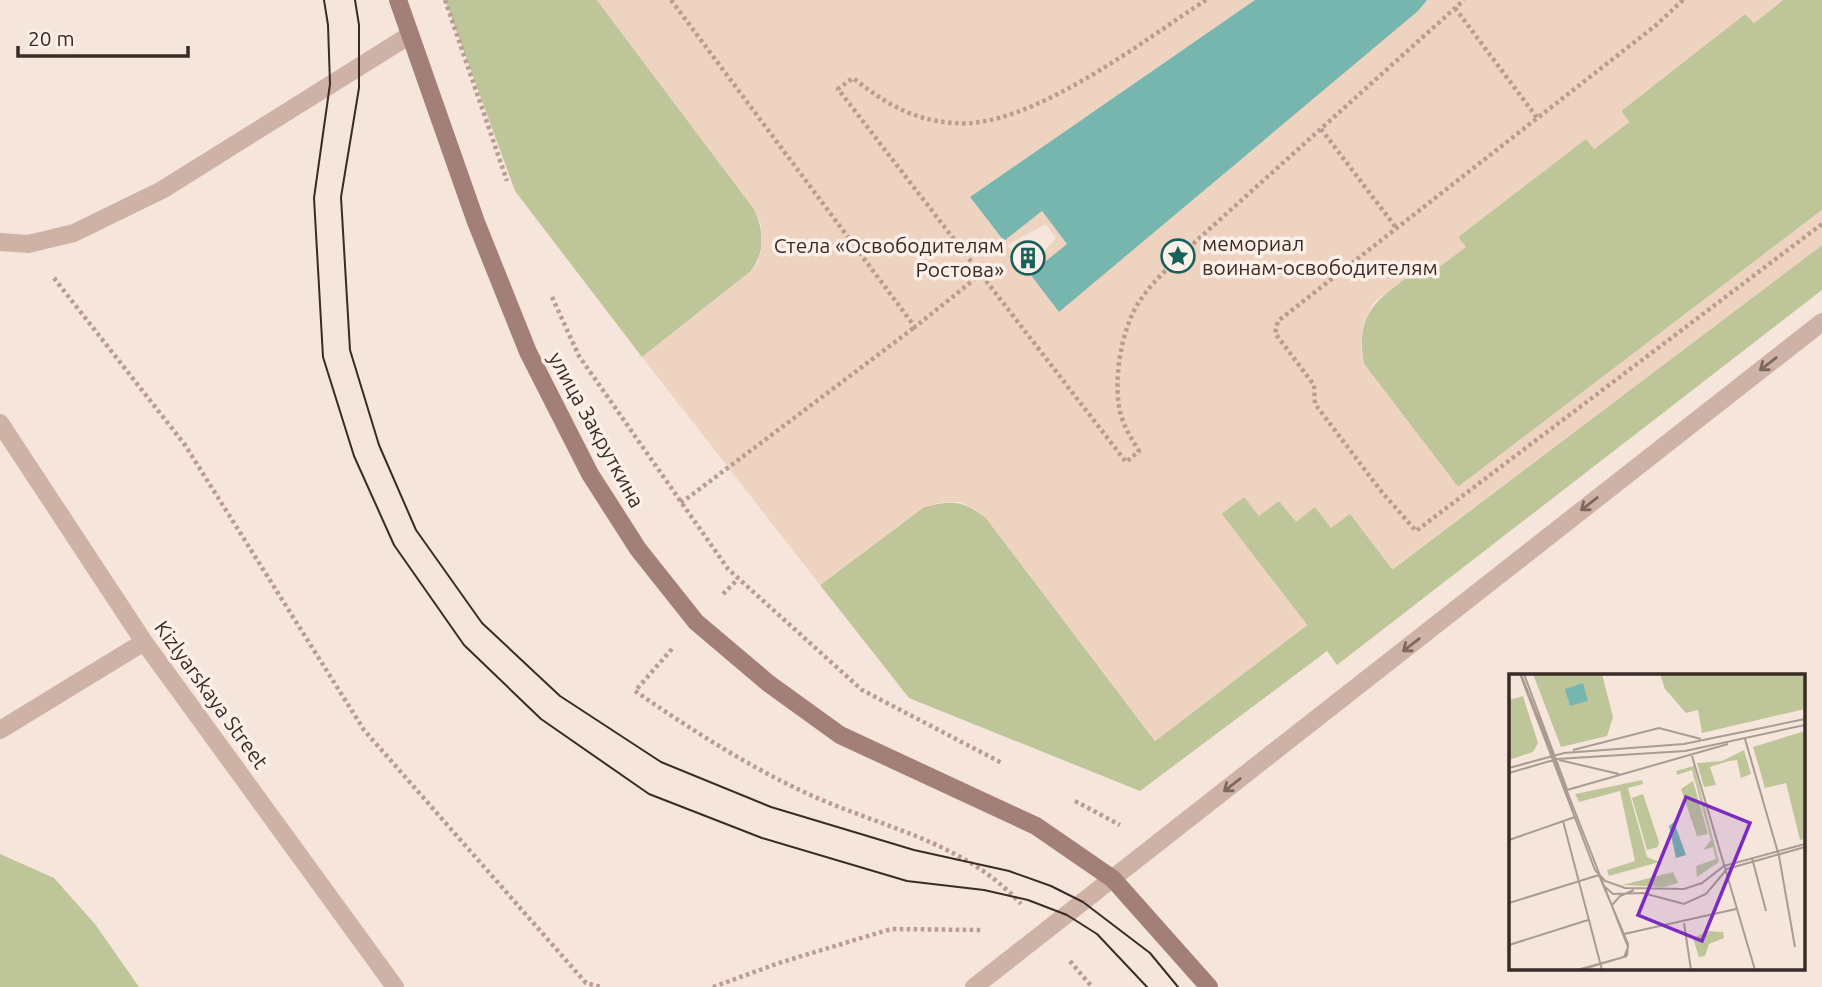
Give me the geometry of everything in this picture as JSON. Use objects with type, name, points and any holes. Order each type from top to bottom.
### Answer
[{"type":"main road","name":"улица Закруткина","points":[[398,0],[476,222],[528,352],[590,474],[638,549],[696,622],[768,683],[840,735],[1036,826],[1113,879],[1209,987]]},
{"type":"street","points":[[0,242],[28,244],[74,233],[162,190],[410,35]]},
{"type":"street","points":[[974,987],[1822,322]]},
{"type":"street","name":"Kizlyarskaya Street","points":[[0,423],[144,642],[395,987]]},
{"type":"street","points":[[0,730],[144,642]]},
{"type":"path","points":[[445,0],[508,183]]},
{"type":"path","points":[[671,0],[915,327]]},
{"type":"path","points":[[1206,0],[1071,87],[1034,106],[991,121],[956,124],[920,117],[883,102],[853,78],[838,89],[1126,462],[1139,451],[1126,430],[1119,405],[1119,366],[1124,335],[1139,302],[1195,242],[1464,0]]},
{"type":"path","points":[[1683,0],[1655,26],[1538,119],[1278,321],[1275,333],[1314,385],[1315,404],[1381,491],[1416,531],[1822,224]]},
{"type":"path","points":[[1455,8],[1538,119]]},
{"type":"path","points":[[1321,129],[1397,229]]},
{"type":"path","points":[[28,244],[185,445],[364,730],[586,983],[601,987]]},
{"type":"path","points":[[681,503],[981,274]]},
{"type":"path","points":[[552,296],[579,356],[728,569],[862,690],[1010,767]]},
{"type":"path","points":[[635,691],[701,736],[805,793],[930,841],[972,863],[1014,897],[1045,932]]},
{"type":"path","points":[[1071,800],[1132,832],[1162,840]]},
{"type":"path","points":[[713,987],[779,963],[891,929],[1045,932]]},
{"type":"green space","points":[[445,0],[597,0],[754,209],[762,241],[759,257],[750,272],[642,357],[515,191]]},
{"type":"green space","points":[[1783,0],[1822,0],[1822,210],[1458,487],[1364,364],[1363,330],[1373,307],[1419,268],[1426,277],[1465,247],[1458,237],[1586,138],[1594,149],[1629,122],[1621,111],[1746,13],[1754,23]]},
{"type":"green space","points":[[1822,245],[1822,290],[1337,665],[1327,651],[1140,791],[909,698],[820,585],[924,507],[957,503],[971,508],[986,518],[1155,741],[1307,625],[1221,514],[1245,496],[1350,513],[1393,569]]},
{"type":"green space","points":[[0,854],[54,878],[95,924],[139,987],[0,987]]},
{"type":"shaded area","points":[[597,0],[1255,0],[970,197],[1004,241],[1042,211],[1067,244],[1418,11],[1427,0],[1783,0],[1754,23],[1745,14],[1621,111],[1629,122],[1594,149],[1586,139],[1458,237],[1466,247],[1426,277],[1418,269],[1373,303],[1364,322],[1361,345],[1364,364],[1458,487],[1822,210],[1822,245],[1392,569],[1350,514],[1331,528],[1315,507],[1296,522],[1279,501],[1259,516],[1244,497],[1221,513],[1307,625],[1155,741],[986,518],[975,509],[959,502],[944,502],[924,507],[820,585],[642,357],[757,264],[761,251],[761,225],[754,209]],"holes":[[[1046,224],[1056,238],[1027,271],[1007,245]]]},
{"type":"water","points":[[1255,0],[1427,0],[1418,11],[1059,312],[1030,274],[1067,244],[1042,211],[1004,241],[970,197]]},
{"type":"tram line","points":[[324,0],[328,25],[330,84],[314,198],[323,357],[354,456],[394,545],[464,645],[541,719],[649,794],[762,838],[907,881],[984,890],[1028,900],[1067,915],[1097,934],[1147,987]]},
{"type":"tram line","points":[[355,0],[359,25],[359,88],[341,197],[350,350],[379,445],[416,530],[482,623],[560,696],[661,762],[771,807],[914,850],[1009,871],[1051,886],[1083,902],[1150,953],[1178,987]]},
{"type":"place","name":"мемориал воинам-освободителям","points":[[1178,256]]},
{"type":"place","name":"Стела «Освободителям Ростова»","points":[[1028,258]]}]
